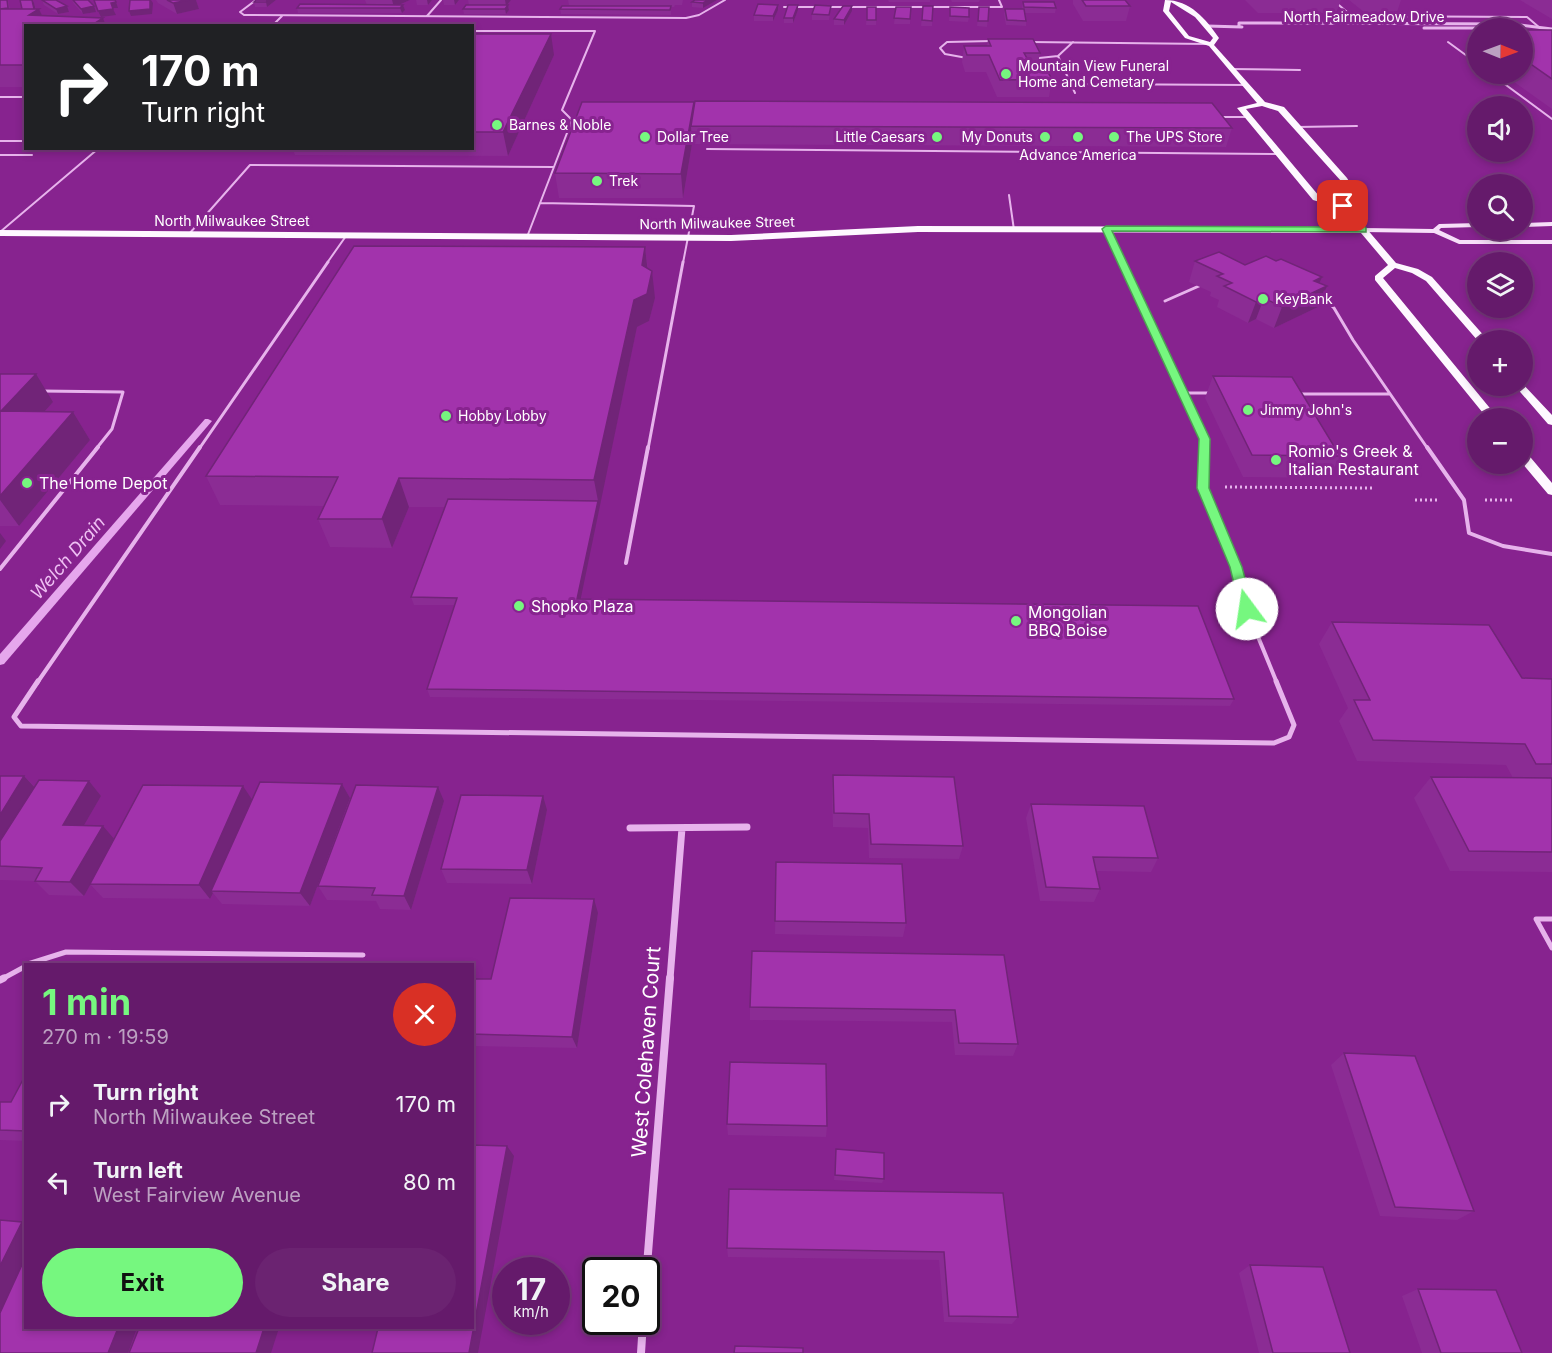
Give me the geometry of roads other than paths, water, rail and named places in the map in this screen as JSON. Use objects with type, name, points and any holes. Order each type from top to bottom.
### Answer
[{"type":"main road","points":[[1170,0],[1182,13]]},
{"type":"main road","points":[[1170,0],[1193,10],[1216,38],[1211,45]]},
{"type":"main road","points":[[1170,0],[1166,11],[1188,37],[1211,45],[1262,104]]},
{"type":"main road","points":[[1187,20],[1207,26]]},
{"type":"main road","points":[[1343,206],[1357,201],[1344,180],[1281,109],[1262,104],[1241,108],[1316,198],[1343,206],[1393,265],[1415,271],[1429,279],[1473,330]]},
{"type":"main road","points":[[1533,225],[1552,224]]},
{"type":"main road","name":"North Milwaukee Street","points":[[1435,231],[1439,226],[1467,225]]},
{"type":"main road","name":"North Milwaukee Street","points":[[0,233],[688,238],[787,237],[918,229],[1363,230],[1435,231],[1457,242],[1552,242]]},
{"type":"main road","points":[[1393,265],[1378,278],[1485,408]]},
{"type":"main road","points":[[1530,396],[1552,422]]},
{"type":"main road","points":[[1533,468],[1552,491]]},
{"type":"street","name":"North Fairmeadow Drive","points":[[1239,26],[1239,23],[1467,24]]},
{"type":"street","name":"North Fairmeadow Drive","points":[[1207,26],[1467,28]]},
{"type":"street","name":"North Fairmeadow Drive","points":[[1533,27],[1552,29]]},
{"type":"street","points":[[630,828],[747,827]]},
{"type":"street","name":"West Colehaven Court","points":[[648,1257],[682,828]]},
{"type":"street","points":[[641,1353],[642,1335]]},
{"type":"lane","points":[[256,0],[240,12],[244,15],[282,16],[686,18],[699,15],[725,0]]},
{"type":"lane","points":[[427,16],[441,0]]},
{"type":"lane","points":[[879,0],[881,7]]},
{"type":"lane","points":[[784,7],[1002,7],[999,0]]},
{"type":"lane","points":[[1334,0],[1361,24]]},
{"type":"lane","points":[[274,24],[282,16]]},
{"type":"lane","points":[[1352,16],[1527,17],[1541,28]]},
{"type":"lane","points":[[474,31],[595,31],[562,110],[572,120]]},
{"type":"lane","points":[[977,58],[954,57],[945,54],[940,48],[947,42],[992,41]]},
{"type":"lane","points":[[1025,42],[1211,45]]},
{"type":"lane","points":[[1039,58],[1058,56],[1073,42]]},
{"type":"lane","points":[[1448,42],[1467,56]]},
{"type":"lane","points":[[1058,56],[1073,84],[1075,93]]},
{"type":"lane","points":[[1232,69],[1300,70]]},
{"type":"lane","points":[[1073,84],[1246,85]]},
{"type":"lane","points":[[1505,84],[1552,119]]},
{"type":"lane","points":[[0,97],[24,97]]},
{"type":"lane","points":[[572,120],[587,116]]},
{"type":"lane","points":[[1219,117],[1249,117]]},
{"type":"lane","points":[[527,237],[572,120]]},
{"type":"lane","points":[[1296,126],[1358,126]]},
{"type":"lane","points":[[0,141],[24,141]]},
{"type":"lane","points":[[707,149],[1278,154]]},
{"type":"lane","points":[[0,233],[97,150]]},
{"type":"lane","points":[[0,155],[32,155]]},
{"type":"lane","points":[[189,234],[250,165],[554,167]]},
{"type":"lane","points":[[1009,195],[1014,230]]},
{"type":"lane","points":[[540,203],[694,206],[626,563]]},
{"type":"lane","points":[[346,236],[22,704],[14,717],[21,726],[1274,743],[1289,737],[1294,725],[1247,609],[1236,567],[1203,488],[1205,439],[1106,229]]},
{"type":"lane","points":[[1165,301],[1199,286]]},
{"type":"lane","points":[[1311,290],[1321,294],[1334,308],[1353,340],[1464,500],[1469,532],[1503,546],[1552,554]]},
{"type":"lane","points":[[0,568],[112,429],[123,392],[39,391]]},
{"type":"lane","points":[[1184,393],[1218,393]]},
{"type":"lane","points":[[1287,394],[1390,394]]},
{"type":"lane","points":[[1552,919],[1536,919],[1552,948]]},
{"type":"lane","points":[[31,963],[66,952],[363,955]]},
{"type":"lane","points":[[0,980],[24,967]]},
{"type":"waterway","name":"Welch Drain","points":[[0,661],[208,421]]},
{"type":"place","name":"Mountain View Funeral Home and Cemetary","points":[[1006,74]]},
{"type":"place","name":"Barnes & Noble","points":[[497,125]]},
{"type":"place","name":"Dollar Tree","points":[[645,137]]},
{"type":"place","name":"Little Caesars","points":[[937,137]]},
{"type":"place","name":"My Donuts","points":[[1045,137]]},
{"type":"place","name":"Advance America","points":[[1078,137]]},
{"type":"place","name":"The UPS Store","points":[[1114,137]]},
{"type":"place","name":"Trek","points":[[597,181]]},
{"type":"place","name":"KeyBank","points":[[1263,299]]},
{"type":"place","name":"Jimmy John's","points":[[1248,410]]},
{"type":"place","name":"Hobby Lobby","points":[[446,416]]},
{"type":"place","name":"Romio's Greek & Italian Restaurant","points":[[1276,460]]},
{"type":"place","name":"The Home Depot","points":[[27,483]]},
{"type":"place","name":"Shopko Plaza","points":[[519,606]]},
{"type":"place","name":"Mongolian BBQ Boise","points":[[1016,621]]}]
